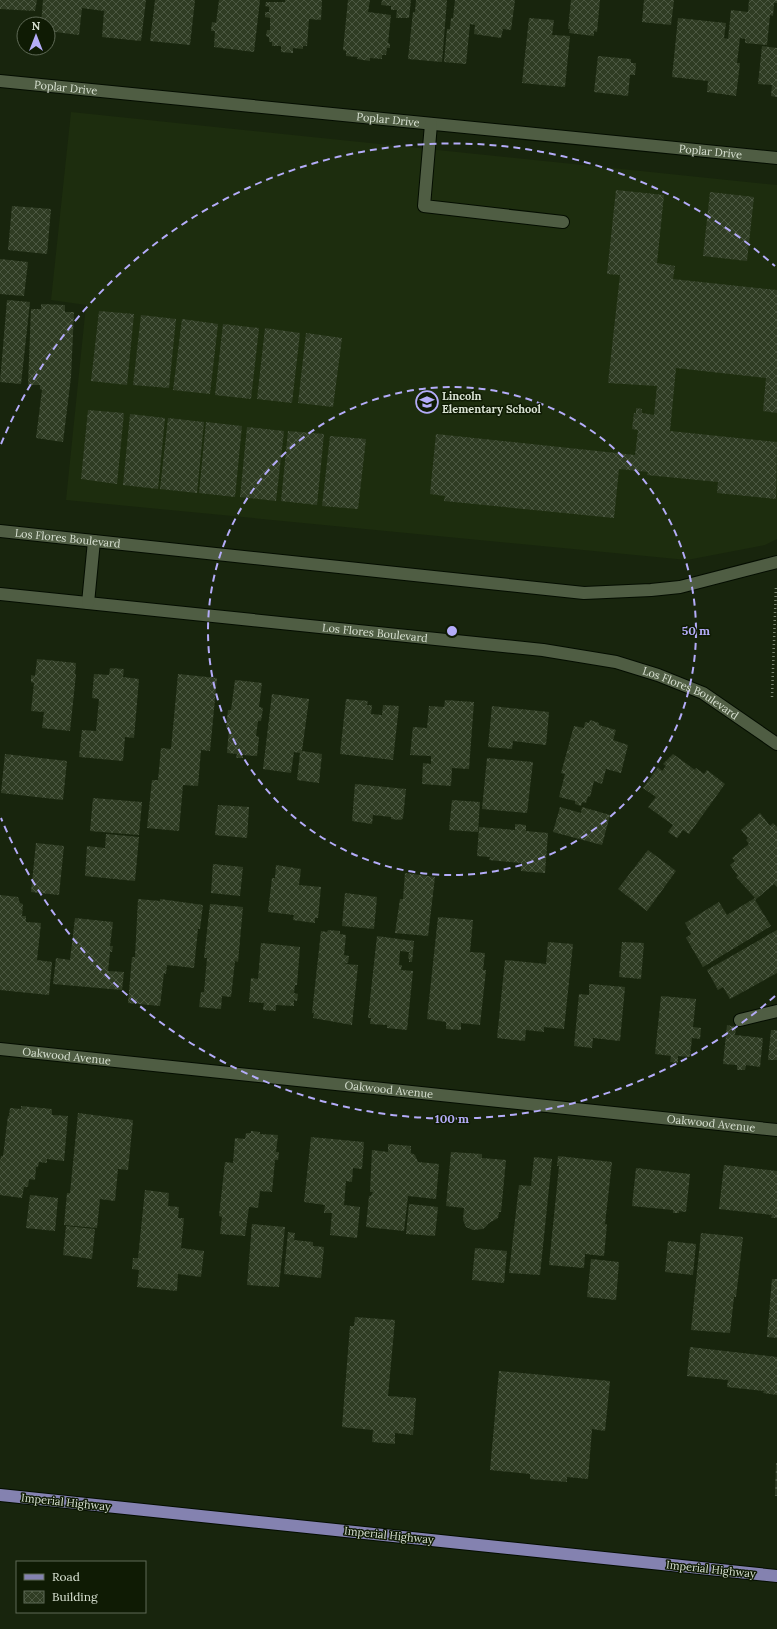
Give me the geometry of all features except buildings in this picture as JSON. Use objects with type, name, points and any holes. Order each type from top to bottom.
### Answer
[{"type":"main road","name":"Imperial Highway","points":[[0,1495],[777,1576]]},
{"type":"street","name":"Poplar Drive","points":[[0,81],[777,158]]},
{"type":"street","points":[[431,124],[424,206],[563,222]]},
{"type":"street","name":"Los Flores Boulevard","points":[[0,531],[584,592],[651,590],[680,587],[777,562]]},
{"type":"street","points":[[88,603],[94,541]]},
{"type":"street","name":"Los Flores Boulevard","points":[[0,594],[543,650],[616,662],[658,675],[703,693],[777,744]]},
{"type":"street","points":[[740,1020],[777,1011]]},
{"type":"street","name":"Oakwood Avenue","points":[[0,1049],[777,1130]]},
{"type":"path","points":[[772,698],[776,582]]},
{"type":"shaded area","name":"Lincoln Elementary School","points":[[71,112],[777,185],[777,539],[765,545],[687,560],[66,500],[86,305],[51,300]]},
{"type":"place","name":"Lincoln Elementary School","points":[[427,402]]}]
